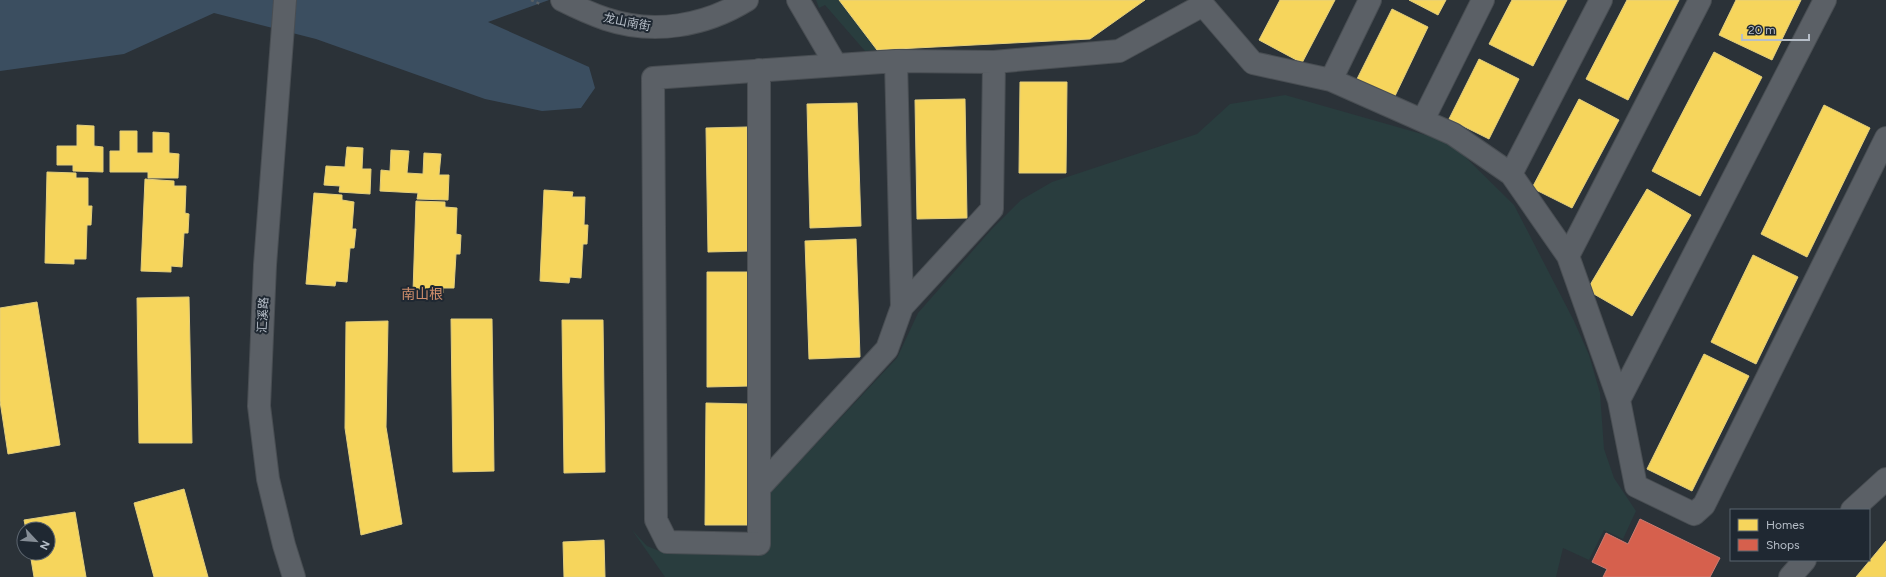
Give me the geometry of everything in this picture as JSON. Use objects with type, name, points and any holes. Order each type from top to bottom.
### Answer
[{"type":"street","name":"汇溪路","points":[[285,0],[265,265],[259,406],[268,480],[294,577]]},
{"type":"street","name":"龙山南街","points":[[569,3],[608,20],[640,27],[658,27],[693,23],[721,14],[747,0]]},
{"type":"street","points":[[798,0],[836,65]]},
{"type":"street","points":[[1330,80],[1370,0]]},
{"type":"street","points":[[1423,120],[1483,0]]},
{"type":"street","points":[[1511,174],[1601,0]]},
{"type":"street","points":[[1568,256],[1700,0]]},
{"type":"street","points":[[1619,400],[1825,0]]},
{"type":"street","points":[[759,70],[759,544],[667,542],[656,520],[653,78],[759,70],[896,61],[994,62],[1119,51],[1206,2],[1253,63],[1330,80],[1423,120],[1453,134],[1511,174],[1568,256],[1619,400],[1636,486],[1694,514],[1704,504],[1886,138]]},
{"type":"street","points":[[759,488],[887,349],[902,307],[896,61]]},
{"type":"street","points":[[902,307],[992,209],[994,62]]},
{"type":"street","points":[[1853,509],[1886,479]]},
{"type":"street","points":[[1790,577],[1804,561]]},
{"type":"green space","points":[[816,0],[839,0],[877,50],[865,51],[825,5],[819,8]]},
{"type":"green space","points":[[1285,95],[1450,142],[1514,205],[1574,321],[1589,355],[1600,393],[1604,449],[1614,478],[1636,511],[1623,539],[1604,530],[1589,560],[1563,548],[1556,577],[665,577],[632,530],[647,546],[667,554],[768,553],[770,493],[897,358],[918,313],[991,230],[1021,200],[1052,182],[1197,134],[1230,104]]},
{"type":"water","points":[[0,0],[549,0],[488,22],[589,67],[595,88],[581,108],[542,111],[485,99],[316,39],[214,13],[124,54],[0,71]]},
{"type":"building: Homes","points":[[839,0],[1145,0],[1090,39],[877,50]]},
{"type":"building: Homes","points":[[1280,0],[1335,0],[1302,63],[1259,40]]},
{"type":"building: Homes","points":[[1409,0],[1446,0],[1438,15]]},
{"type":"building: Homes","points":[[1512,0],[1567,0],[1533,66],[1489,44]]},
{"type":"building: Homes","points":[[1627,0],[1679,0],[1628,100],[1586,79]]},
{"type":"building: Homes","points":[[1736,0],[1801,0],[1772,60],[1719,35]]},
{"type":"building: Homes","points":[[1392,9],[1428,27],[1394,98],[1357,79]]},
{"type":"building: Homes","points":[[1714,52],[1762,77],[1700,196],[1652,171]]},
{"type":"building: Homes","points":[[1479,59],[1519,79],[1489,139],[1449,119]]},
{"type":"building: Homes","points":[[1020,82],[1067,82],[1066,173],[1019,173]]},
{"type":"building: Homes","points":[[965,99],[967,218],[917,219],[915,100]]},
{"type":"building: Homes","points":[[1579,99],[1619,120],[1572,208],[1532,188]]},
{"type":"building: Homes","points":[[857,103],[861,226],[810,228],[807,104]]},
{"type":"building: Homes","points":[[1824,105],[1870,128],[1807,257],[1761,234]]},
{"type":"building: Homes","points":[[77,125],[94,126],[94,146],[103,147],[103,172],[73,171],[73,165],[57,165],[57,146],[77,146]]},
{"type":"building: Homes","points":[[747,127],[750,251],[708,252],[706,128]]},
{"type":"building: Homes","points":[[120,131],[137,131],[137,153],[153,153],[153,132],[169,133],[169,153],[179,154],[178,178],[148,178],[148,172],[110,172],[110,151],[120,151]]},
{"type":"building: Homes","points":[[347,147],[363,148],[362,169],[371,169],[370,194],[339,192],[340,186],[324,185],[326,166],[345,167]]},
{"type":"building: Homes","points":[[391,150],[409,151],[407,173],[423,174],[424,153],[441,154],[439,175],[449,175],[448,200],[417,199],[418,193],[380,191],[381,170],[390,171]]},
{"type":"building: Homes","points":[[47,172],[76,173],[76,178],[88,178],[88,206],[92,206],[91,225],[87,225],[86,259],[74,259],[74,264],[45,263]]},
{"type":"building: Homes","points":[[145,179],[174,181],[174,186],[186,186],[185,213],[189,214],[188,233],[184,233],[182,267],[171,266],[171,272],[141,271]]},
{"type":"building: Homes","points":[[1647,189],[1691,215],[1632,316],[1587,290]]},
{"type":"building: Homes","points":[[544,190],[573,192],[572,197],[585,197],[584,225],[588,225],[587,244],[583,244],[581,278],[570,277],[569,283],[540,281]]},
{"type":"building: Homes","points":[[314,193],[342,195],[342,200],[354,202],[352,229],[356,229],[354,248],[350,248],[347,282],[336,281],[335,286],[306,284]]},
{"type":"building: Homes","points":[[416,201],[445,202],[445,207],[457,208],[456,234],[461,235],[460,254],[456,254],[454,288],[443,288],[443,293],[413,292]]},
{"type":"building: Homes","points":[[856,239],[860,357],[809,359],[805,241]]},
{"type":"building: Homes","points":[[1753,255],[1798,277],[1756,364],[1711,342]]},
{"type":"building: Homes","points":[[707,272],[749,272],[749,386],[707,387]]},
{"type":"building: Homes","points":[[189,297],[192,443],[139,443],[137,298]]},
{"type":"building: Homes","points":[[37,302],[60,445],[8,454],[0,401],[0,308]]},
{"type":"building: Homes","points":[[451,319],[492,319],[494,471],[453,472]]},
{"type":"building: Homes","points":[[562,320],[603,320],[605,472],[564,473]]},
{"type":"building: Homes","points":[[388,321],[386,427],[402,524],[361,535],[345,428],[346,322]]},
{"type":"building: Homes","points":[[1704,354],[1749,376],[1692,491],[1647,469]]},
{"type":"building: Homes","points":[[706,403],[749,404],[749,525],[705,525]]},
{"type":"building: Homes","points":[[184,489],[208,577],[154,577],[134,503]]},
{"type":"building: Homes","points":[[75,512],[86,577],[34,577],[31,561],[56,561],[56,521],[24,520]]},
{"type":"building: Homes","points":[[604,540],[605,577],[564,577],[563,542]]},
{"type":"building: Homes","points":[[1886,541],[1886,577],[1856,577]]},
{"type":"building: Shops","points":[[1640,519],[1720,558],[1710,577],[1603,577],[1607,569],[1592,562],[1606,533],[1628,544]]},
{"type":"district","name":"南山根","points":[[422,294]]}]
